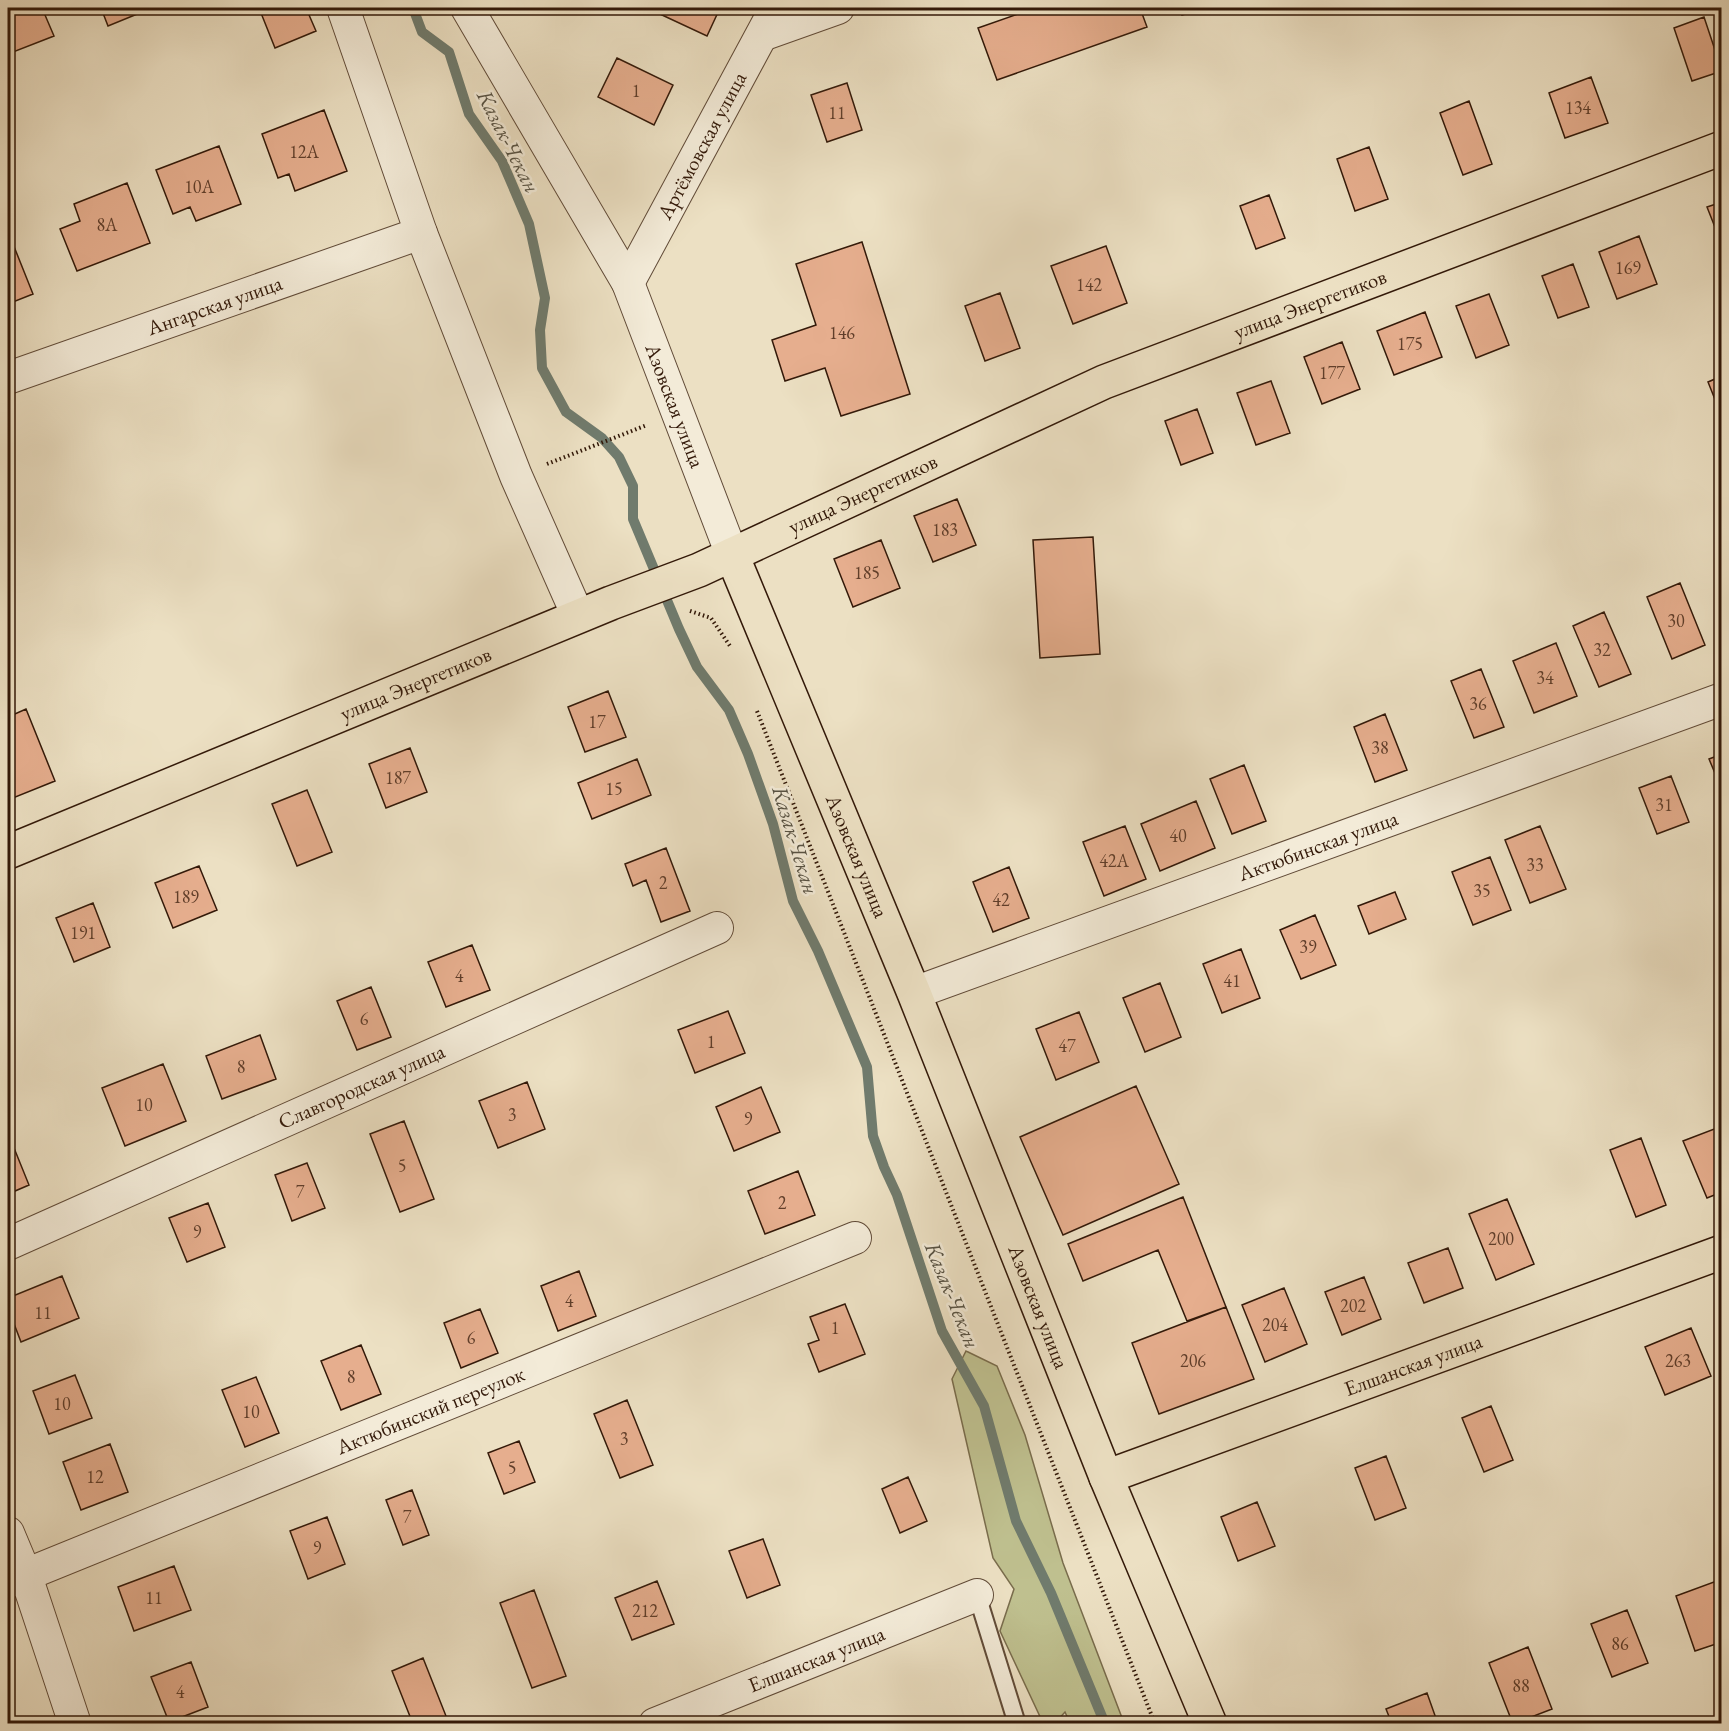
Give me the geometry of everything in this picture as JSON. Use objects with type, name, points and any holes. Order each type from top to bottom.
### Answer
[{"type":"main road","name":"улица Энергетиков","points":[[8,852],[578,616],[699,570],[1104,382],[1722,148]]},
{"type":"main road","name":"Азовская улица","points":[[732,555],[914,993],[1106,1477],[1210,1724]]},
{"type":"main road","name":"Елшанская улица","points":[[1106,1477],[1722,1252]]},
{"type":"street","points":[[343,8],[421,233],[516,476],[578,616]]},
{"type":"street","name":"Азовская улица","points":[[467,8],[628,283],[732,555]]},
{"type":"street","name":"Артёмовская улица","points":[[628,283],[776,8]]},
{"type":"street","points":[[762,35],[838,8]]},
{"type":"street","name":"Ангарская улица","points":[[8,378],[421,233]]},
{"type":"street","name":"Актюбинская улица","points":[[914,993],[1722,699]]},
{"type":"street","name":"Славгородская улица","points":[[8,1244],[717,928]]},
{"type":"street","name":"Актюбинский переулок","points":[[17,1579],[855,1238]]},
{"type":"street","points":[[8,1533],[17,1579],[75,1724]]},
{"type":"street","name":"Елшанская улица","points":[[655,1724],[977,1595]]},
{"type":"lane","points":[[977,1595],[1017,1724]]},
{"type":"path","points":[[583,450],[628,433]]},
{"type":"path","points":[[686,610],[711,618],[731,647]]},
{"type":"path","points":[[753,702],[1155,1724]]},
{"type":"green space","points":[[966,1351],[997,1366],[1025,1435],[1063,1563],[1124,1723],[1070,1723],[1065,1712],[1055,1723],[1043,1723],[1000,1631],[1014,1589],[993,1558],[952,1379]]},
{"type":"building","points":[[8,8],[42,8],[54,36],[8,54]]},
{"type":"building","points":[[101,8],[152,8],[108,26]]},
{"type":"building","points":[[259,8],[306,8],[316,31],[275,48]]},
{"type":"building","points":[[647,8],[720,8],[707,36]]},
{"type":"building","points":[[1035,8],[1140,8],[1147,27],[997,80],[978,28]]},
{"type":"building","points":[[1180,8],[1206,8],[1182,15]]},
{"type":"building","points":[[1704,17],[1722,71],[1692,81],[1674,28]]},
{"type":"building","points":[[617,58],[673,85],[654,125],[598,97]]},
{"type":"building","points":[[1591,77],[1608,123],[1565,138],[1549,93]]},
{"type":"building","points":[[847,83],[862,130],[827,142],[811,95]]},
{"type":"building","points":[[1469,101],[1492,164],[1463,175],[1440,113]]},
{"type":"building","points":[[324,110],[347,171],[295,191],[289,174],[278,178],[262,134]]},
{"type":"building","points":[[219,146],[241,204],[196,221],[190,207],[173,214],[156,170]]},
{"type":"building","points":[[1369,147],[1388,199],[1355,211],[1337,159]]},
{"type":"building","points":[[127,183],[150,243],[77,271],[60,229],[80,221],[74,204]]},
{"type":"building","points":[[1269,195],[1285,238],[1256,249],[1240,206]]},
{"type":"building","points":[[1722,202],[1722,245],[1707,207]]},
{"type":"building","points":[[1639,236],[1657,284],[1617,299],[1599,252]]},
{"type":"building","points":[[11,239],[33,294],[8,304],[8,240]]},
{"type":"building","points":[[862,242],[910,394],[841,416],[825,368],[785,381],[772,340],[816,325],[796,264]]},
{"type":"building","points":[[1106,246],[1127,303],[1073,324],[1051,266]]},
{"type":"building","points":[[1573,264],[1589,307],[1558,318],[1542,276]]},
{"type":"building","points":[[1000,293],[1020,348],[985,361],[965,306]]},
{"type":"building","points":[[1489,294],[1509,345],[1476,358],[1456,306]]},
{"type":"building","points":[[1425,312],[1442,357],[1394,375],[1377,331]]},
{"type":"building","points":[[1342,342],[1360,389],[1322,404],[1304,357]]},
{"type":"building","points":[[1722,376],[1722,417],[1708,382]]},
{"type":"building","points":[[1271,381],[1290,433],[1256,445],[1237,393]]},
{"type":"building","points":[[1197,409],[1213,453],[1181,465],[1165,421]]},
{"type":"building","points":[[957,499],[976,545],[933,562],[914,516]]},
{"type":"building","points":[[1093,537],[1100,654],[1040,658],[1033,540]]},
{"type":"building","points":[[881,540],[900,588],[853,607],[834,559]]},
{"type":"building","points":[[1680,583],[1705,645],[1672,659],[1647,597]]},
{"type":"building","points":[[1604,612],[1631,674],[1599,687],[1573,626]]},
{"type":"building","points":[[1556,643],[1577,696],[1534,713],[1513,661]]},
{"type":"building","points":[[1481,669],[1504,727],[1474,738],[1451,681]]},
{"type":"building","points":[[608,691],[626,737],[585,752],[568,707]]},
{"type":"building","points":[[26,709],[55,781],[8,800],[8,717]]},
{"type":"building","points":[[1385,714],[1407,770],[1375,782],[1354,727]]},
{"type":"building","points":[[410,748],[427,792],[386,808],[369,764]]},
{"type":"building","points":[[1722,754],[1722,790],[1709,759]]},
{"type":"building","points":[[637,759],[651,795],[592,819],[578,783]]},
{"type":"building","points":[[1244,765],[1266,821],[1232,834],[1210,779]]},
{"type":"building","points":[[1671,776],[1689,822],[1657,834],[1639,788]]},
{"type":"building","points":[[307,790],[332,852],[297,866],[272,804]]},
{"type":"building","points":[[1196,801],[1215,848],[1160,871],[1141,824]]},
{"type":"building","points":[[1125,826],[1146,879],[1104,896],[1083,842]]},
{"type":"building","points":[[1540,826],[1566,889],[1530,903],[1505,840]]},
{"type":"building","points":[[666,848],[690,911],[661,922],[646,880],[633,886],[625,864]]},
{"type":"building","points":[[1490,857],[1511,910],[1473,925],[1452,872]]},
{"type":"building","points":[[199,866],[217,910],[173,928],[155,883]]},
{"type":"building","points":[[1009,867],[1029,918],[993,932],[973,882]]},
{"type":"building","points":[[1395,892],[1406,919],[1369,934],[1358,906]]},
{"type":"building","points":[[93,903],[110,947],[74,962],[56,918]]},
{"type":"building","points":[[1315,915],[1336,965],[1301,979],[1280,930]]},
{"type":"building","points":[[472,945],[490,990],[446,1007],[428,962]]},
{"type":"building","points":[[1241,949],[1260,998],[1222,1013],[1203,964]]},
{"type":"building","points":[[1160,983],[1181,1037],[1145,1052],[1123,998]]},
{"type":"building","points":[[371,987],[391,1037],[357,1050],[337,1001]]},
{"type":"building","points":[[728,1011],[745,1053],[695,1073],[678,1030]]},
{"type":"building","points":[[1079,1012],[1099,1062],[1056,1080],[1036,1029]]},
{"type":"building","points":[[260,1035],[276,1079],[222,1099],[206,1056]]},
{"type":"building","points":[[163,1064],[186,1121],[125,1146],[102,1088]]},
{"type":"building","points":[[527,1082],[545,1129],[498,1148],[479,1101]]},
{"type":"building","points":[[1136,1086],[1179,1184],[1063,1235],[1020,1137]]},
{"type":"building","points":[[761,1087],[780,1132],[734,1151],[716,1107]]},
{"type":"building","points":[[404,1121],[434,1199],[400,1212],[370,1134]]},
{"type":"building","points":[[1722,1126],[1722,1192],[1707,1198],[1683,1141]]},
{"type":"building","points":[[1641,1138],[1666,1205],[1636,1217],[1610,1150]]},
{"type":"building","points":[[12,1143],[29,1185],[8,1194],[8,1145]]},
{"type":"building","points":[[307,1163],[325,1208],[292,1221],[275,1175]]},
{"type":"building","points":[[798,1171],[815,1215],[765,1234],[748,1191]]},
{"type":"building","points":[[1183,1197],[1226,1307],[1187,1321],[1158,1250],[1083,1281],[1068,1244]]},
{"type":"building","points":[[1507,1199],[1534,1264],[1496,1280],[1469,1214]]},
{"type":"building","points":[[208,1203],[225,1247],[187,1262],[169,1218]]},
{"type":"building","points":[[1448,1248],[1463,1288],[1424,1303],[1408,1263]]},
{"type":"building","points":[[579,1271],[596,1316],[558,1331],[541,1286]]},
{"type":"building","points":[[62,1276],[79,1318],[21,1342],[8,1308],[8,1298]]},
{"type":"building","points":[[1364,1277],[1381,1319],[1342,1335],[1325,1292]]},
{"type":"building","points":[[1284,1288],[1307,1344],[1265,1362],[1242,1305]]},
{"type":"building","points":[[845,1304],[865,1354],[819,1372],[808,1344],[819,1340],[810,1317]]},
{"type":"building","points":[[1226,1307],[1254,1379],[1159,1414],[1132,1343]]},
{"type":"building","points":[[480,1309],[498,1353],[461,1368],[444,1323]]},
{"type":"building","points":[[1691,1328],[1711,1376],[1665,1395],[1645,1347]]},
{"type":"building","points":[[361,1345],[381,1394],[341,1410],[321,1361]]},
{"type":"building","points":[[75,1375],[92,1418],[49,1434],[33,1391]]},
{"type":"building","points":[[256,1377],[279,1433],[245,1447],[222,1390]]},
{"type":"building","points":[[627,1400],[653,1465],[620,1478],[594,1414]]},
{"type":"building","points":[[1491,1406],[1513,1460],[1484,1472],[1462,1418]]},
{"type":"building","points":[[519,1441],[535,1482],[504,1494],[488,1453]]},
{"type":"building","points":[[110,1444],[128,1492],[81,1510],[63,1462]]},
{"type":"building","points":[[1386,1456],[1406,1508],[1375,1520],[1355,1468]]},
{"type":"building","points":[[908,1477],[927,1521],[900,1533],[882,1489]]},
{"type":"building","points":[[412,1490],[429,1535],[403,1545],[386,1500]]},
{"type":"building","points":[[1257,1502],[1275,1546],[1238,1561],[1221,1517]]},
{"type":"building","points":[[327,1517],[345,1564],[308,1579],[290,1531]]},
{"type":"building","points":[[763,1539],[780,1585],[747,1598],[729,1551]]},
{"type":"building","points":[[174,1566],[191,1610],[134,1631],[118,1587]]},
{"type":"building","points":[[1722,1579],[1722,1642],[1695,1651],[1676,1596]]},
{"type":"building","points":[[657,1581],[674,1624],[632,1640],[615,1598]]},
{"type":"building","points":[[534,1590],[566,1676],[532,1688],[500,1603]]},
{"type":"building","points":[[1627,1610],[1648,1663],[1612,1677],[1591,1624]]},
{"type":"building","points":[[1528,1647],[1552,1709],[1513,1724],[1489,1663]]},
{"type":"building","points":[[423,1658],[446,1716],[428,1724],[413,1724],[392,1671]]},
{"type":"building","points":[[191,1662],[208,1707],[169,1722],[151,1677]]},
{"type":"building","points":[[1427,1693],[1438,1724],[1392,1724],[1386,1709]]},
{"type":"waterway","name":"Казак-Чекан","points":[[413,8],[422,32],[449,52],[469,114],[502,161],[529,224],[545,298],[540,330],[542,368],[566,412],[602,438],[619,457],[633,486],[633,519],[679,629],[697,667],[729,710],[748,754],[773,824],[793,901],[818,951],[867,1067],[873,1136],[897,1195],[942,1331],[984,1406],[1016,1521],[1051,1593],[1105,1724]]}]
